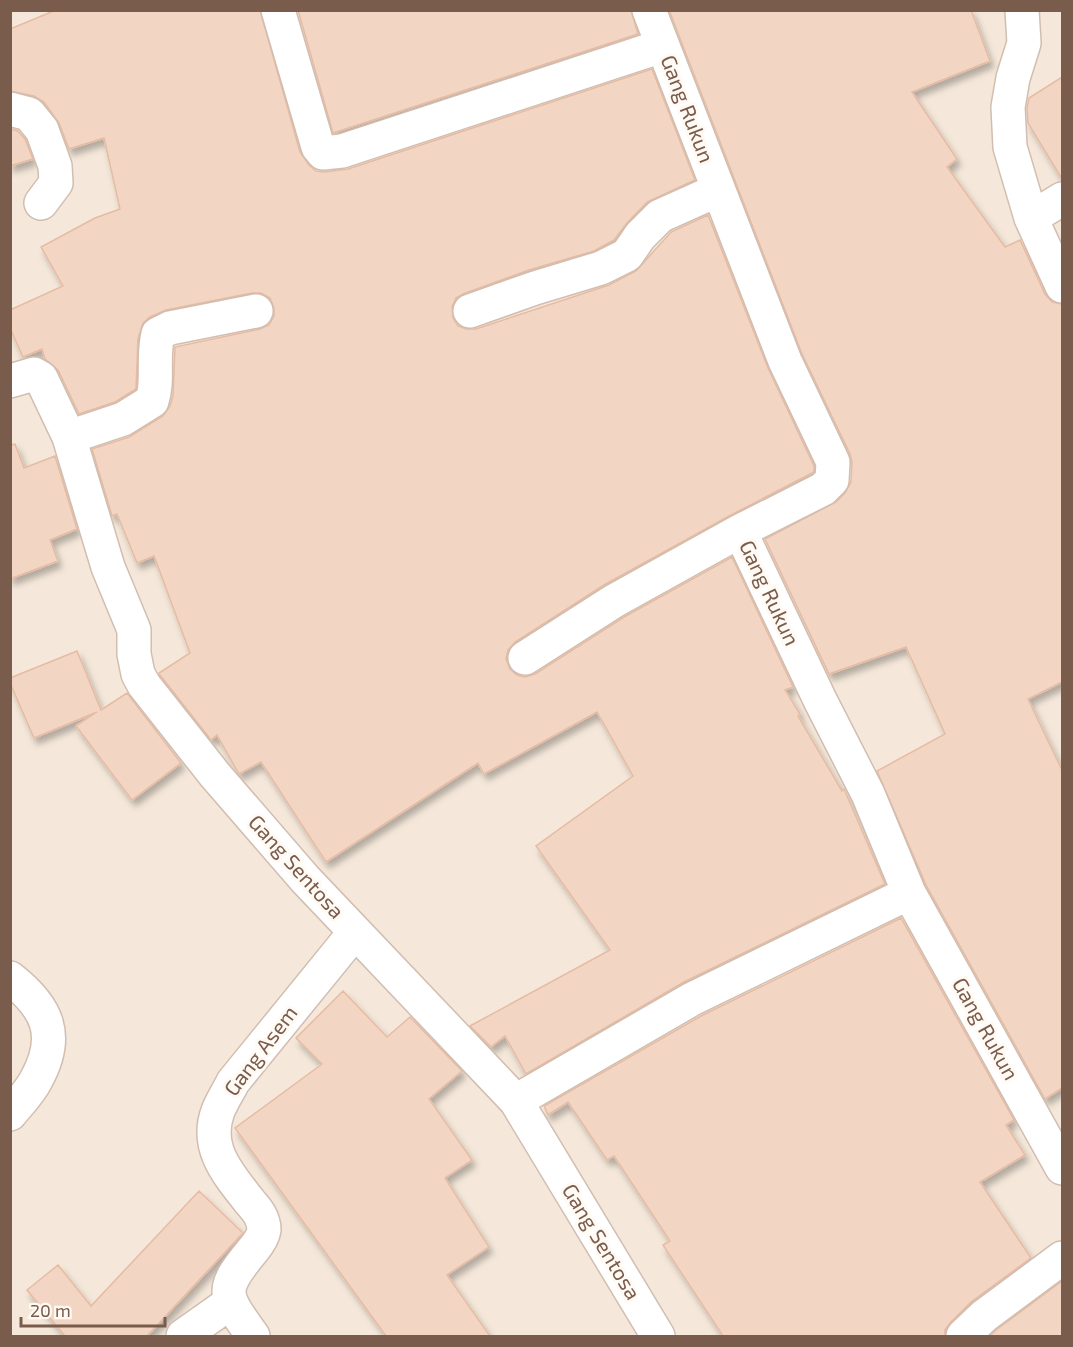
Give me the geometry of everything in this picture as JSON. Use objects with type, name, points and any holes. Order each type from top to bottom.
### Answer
[{"type":"street","points":[[278,10],[318,147],[323,153],[342,151],[662,46]]},
{"type":"street","name":"Gang Rukun","points":[[649,10],[785,362],[834,470],[832,480],[823,489],[740,531],[820,700],[868,794],[909,893],[1053,1127],[1062,1168]]},
{"type":"street","points":[[1022,10],[1024,43],[1013,78],[1010,97],[1010,147],[1031,218],[1062,286]]},
{"type":"street","points":[[10,109],[29,114],[42,130],[56,166],[56,183],[41,203]]},
{"type":"street","points":[[470,311],[601,268],[627,255],[640,236],[660,216],[718,190]]},
{"type":"street","points":[[1031,218],[1062,199]]},
{"type":"street","points":[[69,437],[123,419],[152,401],[155,390],[154,349],[158,334],[170,328],[256,311]]},
{"type":"street","name":"Gang Sentosa","points":[[10,381],[34,374],[41,378],[69,437],[108,567],[134,630],[134,654],[138,674],[144,685],[215,775],[305,879],[516,1101],[658,1336]]},
{"type":"street","points":[[525,658],[614,601],[740,531]]},
{"type":"street","points":[[516,1101],[692,999],[909,893]]},
{"type":"street","name":"Gang Asem","points":[[231,1302],[228,1285],[236,1270],[259,1243],[264,1231],[262,1218],[221,1165],[215,1142],[215,1123],[218,1111],[233,1082],[355,932]]},
{"type":"street","points":[[10,978],[25,990],[42,1010],[49,1029],[46,1056],[36,1080],[10,1114]]},
{"type":"street","points":[[963,1336],[984,1317],[1062,1258]]},
{"type":"street","points":[[183,1336],[231,1302],[253,1336]]},
{"type":"shaded area","points":[[11,11],[1062,11],[1062,1336],[11,1336]]},
{"type":"building","points":[[56,10],[260,10],[300,152],[316,171],[324,172],[348,169],[652,69],[695,180],[647,202],[614,240],[594,251],[529,270],[463,294],[456,298],[452,307],[453,318],[458,326],[476,329],[609,285],[636,271],[671,232],[708,215],[768,368],[814,466],[814,472],[604,585],[515,642],[508,650],[506,659],[510,669],[517,675],[525,677],[535,674],[624,617],[732,557],[793,687],[785,690],[842,791],[844,789],[885,884],[684,982],[526,1074],[505,1036],[491,1047],[470,1026],[610,950],[536,846],[633,776],[597,712],[484,774],[478,763],[326,862],[261,762],[239,774],[217,735],[211,740],[160,675],[159,673],[190,653],[154,556],[137,563],[117,514],[112,516],[92,449],[129,437],[163,416],[173,396],[175,347],[260,329],[269,325],[274,316],[274,308],[270,298],[261,293],[252,293],[166,310],[150,317],[143,323],[138,339],[136,389],[115,402],[79,414],[58,370],[45,359],[42,349],[23,357],[10,328],[10,310],[63,286],[41,247],[95,218],[120,209],[104,138],[69,149],[59,123],[44,102],[34,96],[10,91],[10,29]]},
{"type":"building","points":[[298,10],[631,10],[638,34],[333,133]]},
{"type":"building","points":[[669,10],[971,10],[990,61],[912,92],[957,159],[947,167],[1005,247],[1020,240],[1045,294],[1052,302],[1062,304],[1062,682],[1028,699],[1062,770],[1062,1088],[1045,1099],[926,885],[877,771],[945,734],[906,647],[829,674],[765,539],[836,502],[851,482],[852,462],[802,354]]},
{"type":"building","points":[[1062,77],[1062,179],[1028,123],[1027,108],[1029,98]]},
{"type":"building","points":[[10,129],[18,131],[25,139],[33,159],[10,166]]},
{"type":"building","points":[[15,444],[24,468],[55,456],[77,529],[50,540],[58,561],[10,579],[10,445]]},
{"type":"building","points":[[77,651],[101,710],[127,693],[181,763],[132,800],[76,726],[97,712],[34,738],[10,683],[10,678]]},
{"type":"building","points":[[901,918],[1014,1120],[1006,1125],[1025,1155],[980,1182],[1031,1258],[971,1302],[950,1323],[945,1330],[945,1336],[723,1336],[663,1245],[670,1241],[614,1156],[607,1160],[568,1102],[548,1115],[544,1106],[701,1016]]},
{"type":"building","points":[[343,991],[387,1037],[410,1017],[462,1071],[429,1099],[472,1160],[445,1178],[489,1247],[447,1275],[490,1336],[386,1336],[235,1128],[322,1064],[296,1038]]},
{"type":"building","points":[[199,1191],[243,1233],[147,1336],[63,1336],[27,1290],[58,1265],[91,1306]]},
{"type":"building","points":[[1062,1281],[1062,1336],[990,1336],[996,1330]]}]
